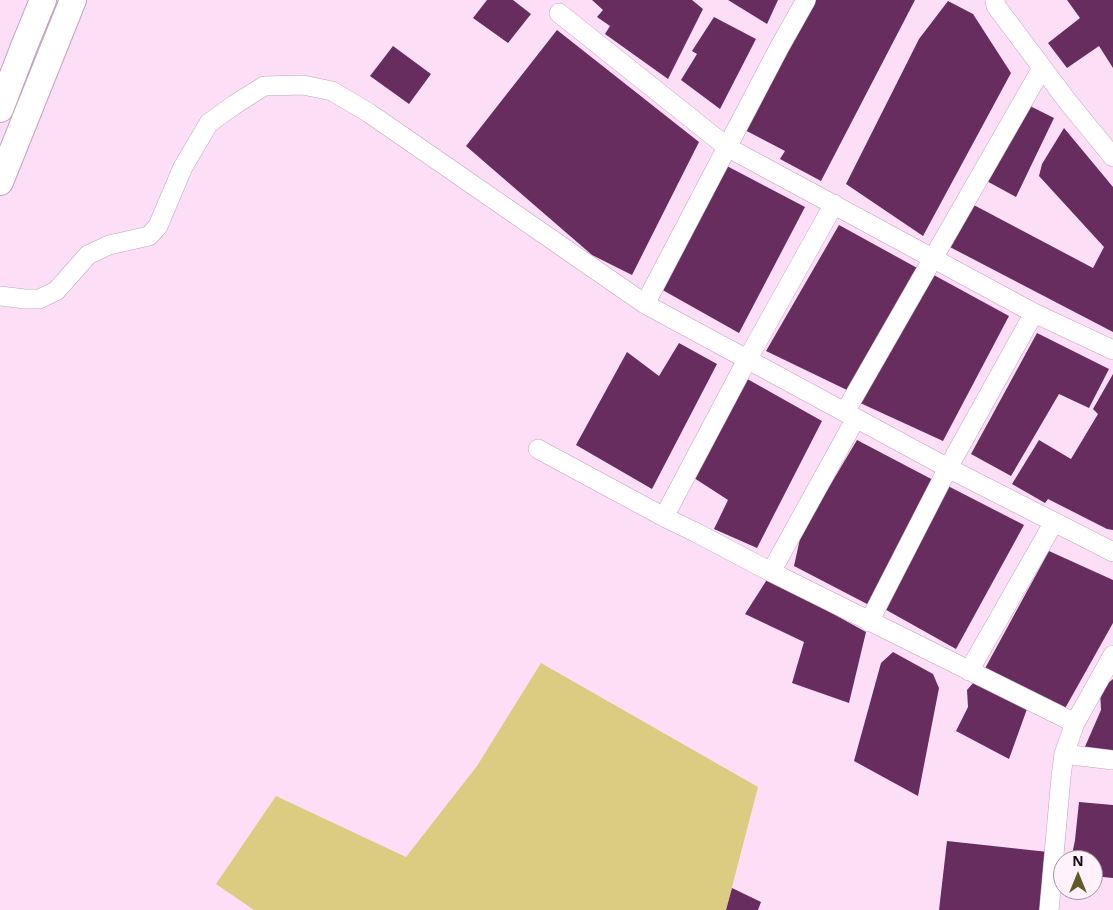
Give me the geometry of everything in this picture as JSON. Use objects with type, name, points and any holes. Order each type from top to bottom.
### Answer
[{"type":"street","points":[[0,109],[43,0]]},
{"type":"street","points":[[0,182],[73,0]]},
{"type":"street","points":[[645,304],[806,0]]},
{"type":"street","points":[[992,2],[1068,102],[1113,157]]},
{"type":"street","points":[[558,13],[728,147],[1034,314],[1113,350]]},
{"type":"street","points":[[771,572],[850,415],[934,258],[1042,68]]},
{"type":"street","points":[[0,296],[39,299],[56,291],[88,255],[109,245],[149,236],[158,226],[182,167],[209,123],[264,86],[303,85],[332,91],[369,113],[645,304],[948,468],[1113,552]]},
{"type":"street","points":[[664,517],[747,360],[834,204]]},
{"type":"street","points":[[869,622],[948,468],[1034,314]]},
{"type":"street","points":[[538,450],[869,622],[1075,723]]},
{"type":"street","points":[[969,671],[1054,522]]},
{"type":"street","points":[[1049,910],[1064,754],[1075,723],[1113,655]]},
{"type":"street","points":[[1064,754],[1113,760]]},
{"type":"shaded area","points":[[541,663],[758,787],[726,910],[254,910],[216,884],[276,796],[406,857],[477,766]]},
{"type":"building","points":[[487,0],[513,0],[531,14],[508,43],[473,18]]},
{"type":"building","points":[[592,0],[692,0],[703,9],[668,79],[605,34],[610,26],[597,17],[603,10]]},
{"type":"building","points":[[728,0],[778,0],[767,24]]},
{"type":"building","points":[[814,0],[915,0],[821,181],[780,159],[785,151],[741,128]]},
{"type":"building","points":[[1067,0],[1113,0],[1113,68],[1099,46],[1067,68],[1048,43],[1080,18]]},
{"type":"building","points":[[948,1],[973,14],[1011,73],[923,236],[846,184],[919,39]]},
{"type":"building","points":[[714,17],[756,39],[720,109],[681,80],[697,54],[692,51]]},
{"type":"building","points":[[557,30],[699,142],[632,275],[592,255],[466,146]]},
{"type":"building","points":[[393,46],[431,74],[409,104],[370,76]]},
{"type":"building","points":[[1024,103],[1054,118],[1016,197],[983,179]]},
{"type":"building","points":[[1064,128],[1113,187],[1113,332],[946,245],[970,203],[1093,268],[1104,247],[1039,176],[1042,164]]},
{"type":"building","points":[[725,165],[805,207],[739,333],[659,288]]},
{"type":"building","points":[[839,225],[919,269],[849,391],[766,351]]},
{"type":"building","points":[[932,274],[1009,316],[943,441],[858,402]]},
{"type":"building","points":[[1037,333],[1109,369],[1089,408],[1059,394],[1011,476],[971,454]]},
{"type":"building","points":[[679,343],[717,364],[652,489],[576,445],[627,352],[659,376]]},
{"type":"building","points":[[1113,374],[1113,530],[1107,529],[1048,499],[1045,503],[1012,484],[1039,440],[1071,459],[1098,414],[1093,409]]},
{"type":"building","points":[[742,376],[822,421],[757,548],[714,529],[728,500],[691,476]]},
{"type":"building","points":[[857,440],[937,482],[869,605],[794,566],[801,534]]},
{"type":"building","points":[[946,485],[1024,525],[956,649],[881,607]]},
{"type":"building","points":[[1049,551],[1113,580],[1113,623],[1063,712],[983,672]]},
{"type":"building","points":[[768,578],[866,632],[849,703],[792,683],[804,642],[745,614]]},
{"type":"building","points":[[893,652],[933,674],[939,688],[918,796],[854,761],[881,663]]},
{"type":"building","points":[[1113,679],[1113,751],[1084,749],[1101,710],[1100,690]]},
{"type":"building","points":[[974,682],[1027,709],[1009,759],[956,731],[968,707],[967,690]]},
{"type":"building","points":[[1079,802],[1113,805],[1113,878],[1103,877],[1103,850],[1073,850]]},
{"type":"building","points":[[947,841],[1048,852],[1042,910],[939,910]]},
{"type":"building","points":[[732,888],[761,902],[758,910],[726,910]]}]
